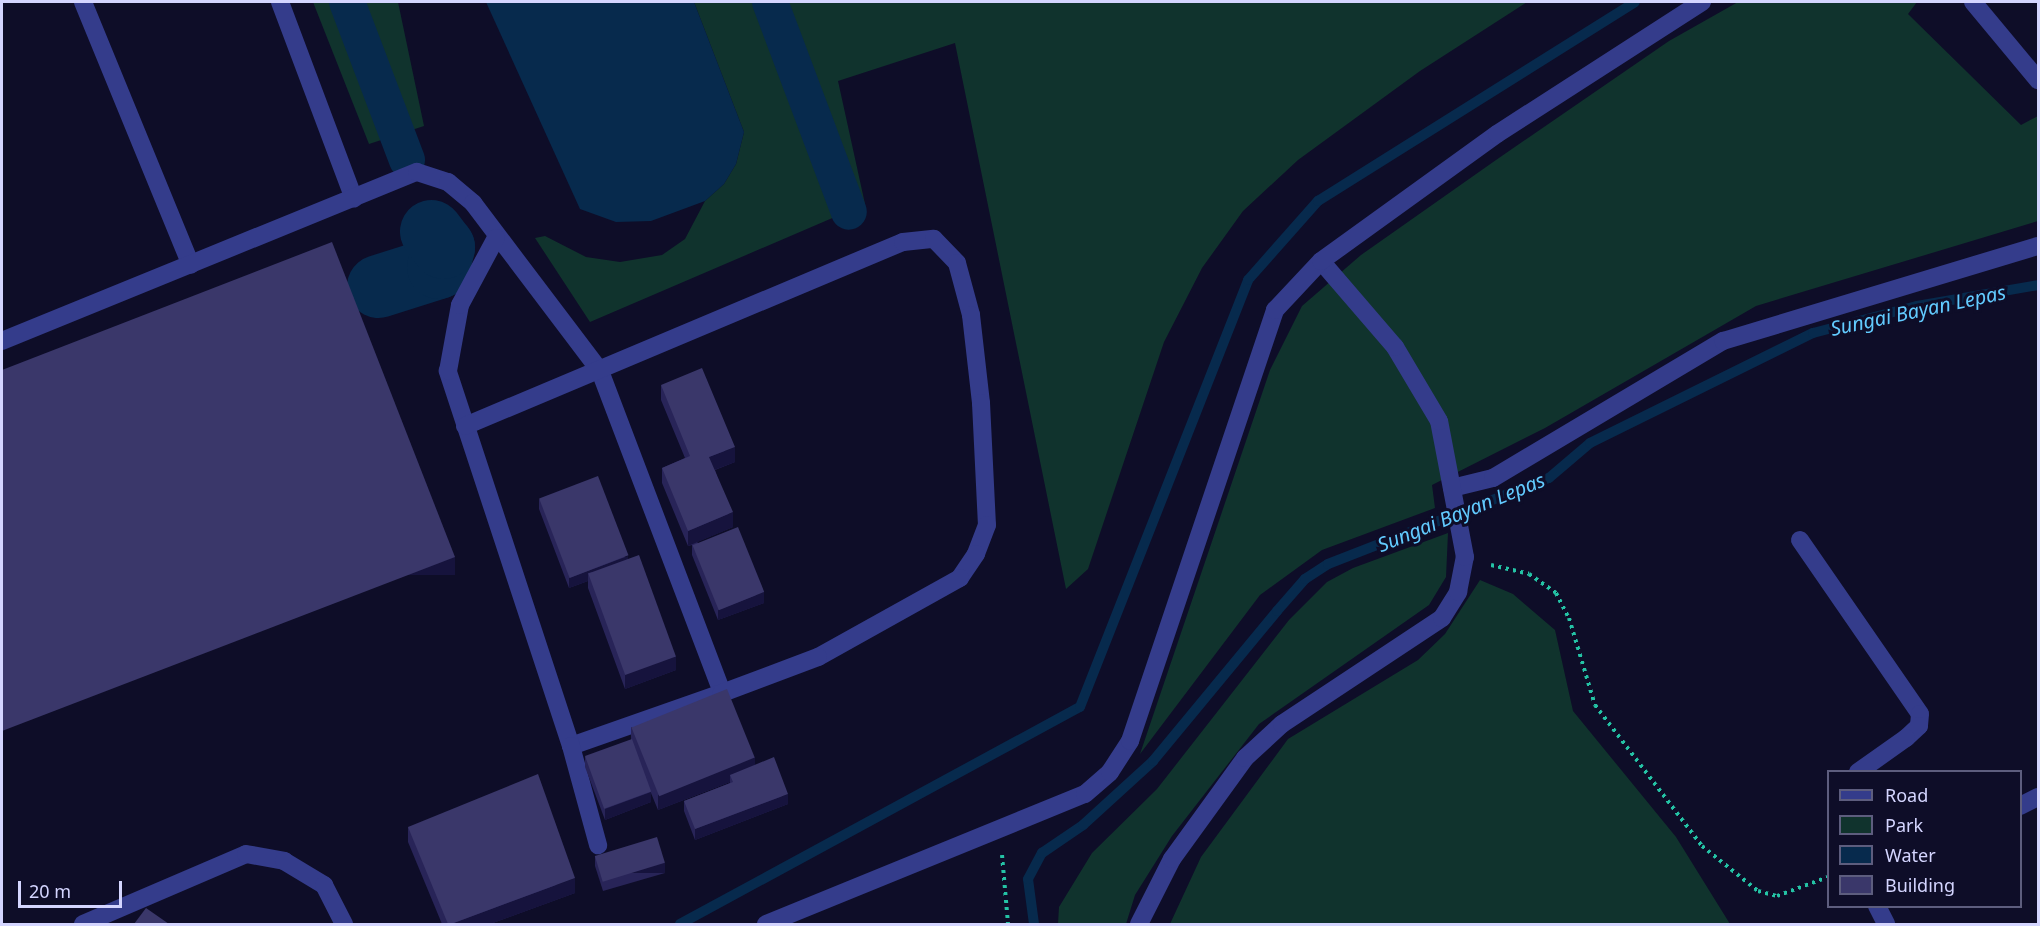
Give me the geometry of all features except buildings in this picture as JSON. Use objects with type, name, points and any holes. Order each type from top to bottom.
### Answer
[{"type":"street","points":[[83,2],[191,265]]},
{"type":"street","points":[[280,2],[354,199]]},
{"type":"street","points":[[766,924],[1085,794],[1110,772],[1130,741],[1275,310],[1321,261],[1497,134],[1702,2]]},
{"type":"street","points":[[1977,3],[2038,80]]},
{"type":"street","points":[[2,341],[417,172],[448,182],[473,203],[496,238],[600,372],[722,693]]},
{"type":"street","points":[[496,238],[460,305],[450,339],[448,371],[571,746],[598,845]]},
{"type":"street","points":[[465,426],[600,372],[903,242],[934,239],[957,263],[971,315],[981,403],[987,525],[976,554],[960,578],[818,657],[571,746]]},
{"type":"street","points":[[1452,488],[1493,478],[1723,341],[2038,246]]},
{"type":"street","points":[[1139,924],[1172,859],[1245,758],[1282,724],[1442,618],[1458,591],[1463,551],[1439,421],[1395,347],[1321,261]]},
{"type":"street","points":[[1800,540],[1920,714],[1919,726],[1906,738],[1859,770]]},
{"type":"street","points":[[2022,805],[2038,797]]},
{"type":"street","points":[[83,924],[246,854],[284,861],[324,885],[344,924]]},
{"type":"street","points":[[1878,908],[1886,924]]},
{"type":"path","points":[[1463,551],[1529,574],[1556,593],[1569,618],[1595,705],[1702,846],[1758,891],[1777,896],[1827,877]]},
{"type":"path","points":[[1000,828],[1008,924]]},
{"type":"green space","points":[[313,2],[398,2],[424,126],[369,144]]},
{"type":"green space","points":[[694,2],[1527,2],[1420,71],[1298,160],[1243,211],[1202,268],[1164,342],[1088,569],[1066,589],[955,43],[838,81],[865,204],[590,322],[535,238],[545,236],[586,257],[620,262],[662,255],[685,239],[705,201],[724,184],[736,164],[744,132]]},
{"type":"green space","points":[[1738,2],[1917,2],[1908,14],[2021,125],[2038,116],[2038,221],[1756,306],[1545,428],[1432,485],[1435,508],[1322,550],[1260,595],[1140,754],[1270,370],[1302,306],[1361,255],[1496,160],[1669,41]]},
{"type":"green space","points":[[1448,533],[1446,577],[1429,605],[1259,724],[1172,836],[1135,895],[1126,924],[1058,924],[1059,907],[1092,853],[1157,789],[1289,620],[1327,582],[1353,568]]},
{"type":"green space","points":[[1480,580],[1513,594],[1555,630],[1573,711],[1676,837],[1730,924],[1170,924],[1201,857],[1288,739],[1418,660],[1445,634]]},
{"type":"water","points":[[486,2],[694,2],[744,132],[736,164],[724,184],[705,201],[651,221],[616,222],[580,209]]},
{"type":"waterway","points":[[347,2],[407,160]]},
{"type":"waterway","points":[[770,2],[849,212]]},
{"type":"waterway","points":[[680,924],[1080,707],[1248,280],[1318,201],[1635,2]]},
{"type":"waterway","points":[[378,286],[438,267],[443,247],[431,231]]},
{"type":"waterway","name":"Sungai Bayan Lepas","points":[[1034,924],[1028,879],[1042,853],[1083,825],[1153,761],[1305,579],[1328,564],[1549,478],[1590,443],[1813,333],[1917,306],[2038,285]]}]
